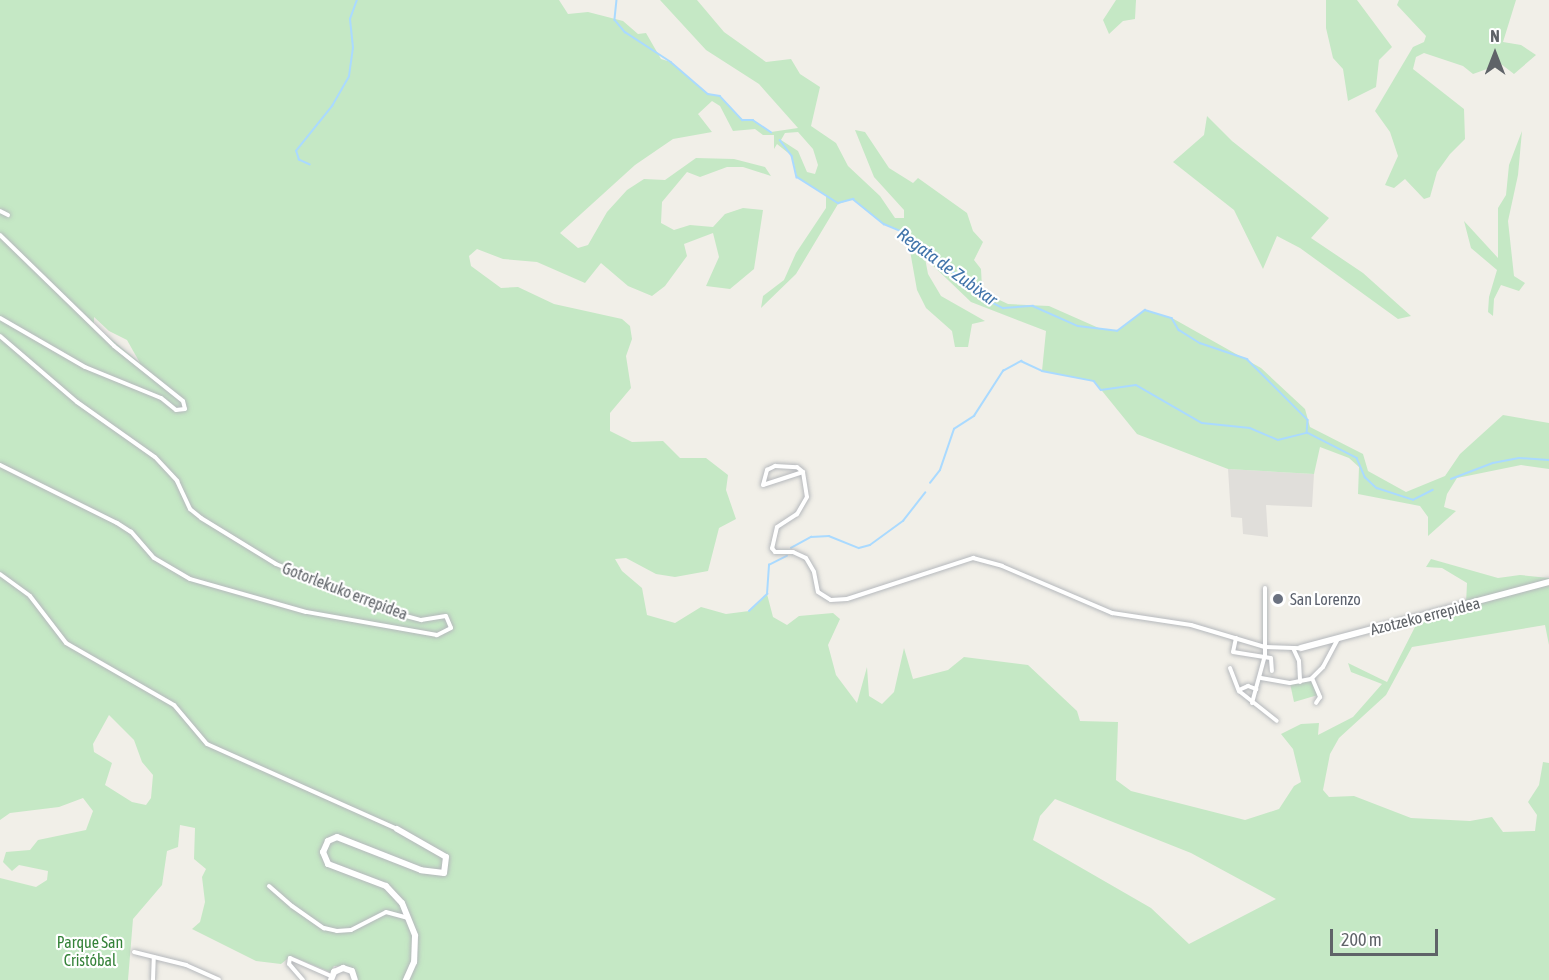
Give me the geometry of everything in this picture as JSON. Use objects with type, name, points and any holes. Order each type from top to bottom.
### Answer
[{"type":"street","points":[[0,211],[8,215]]},
{"type":"street","points":[[0,235],[114,346],[183,401],[185,409],[176,410],[161,398],[85,367],[0,318]]},
{"type":"street","name":"Gotorlekuko errepidea","points":[[0,336],[77,402],[155,457],[177,481],[190,509],[201,518],[276,564],[402,615],[421,620],[446,616],[452,628],[437,635],[306,612],[190,579],[154,558],[131,532],[117,523],[0,465]]},
{"type":"street","points":[[802,472],[763,485],[767,470],[775,466],[797,468],[802,472],[807,496],[797,514],[777,527],[772,548],[775,552],[793,552],[806,558],[814,572],[818,592],[837,601],[973,558],[1002,566],[1112,613],[1191,625],[1265,647],[1302,648]]},
{"type":"street","points":[[0,574],[30,596],[66,643],[174,705],[207,744],[397,829],[446,858],[444,873],[438,875],[337,837],[328,841],[323,852],[328,864],[391,890],[408,918],[415,946],[406,980]]},
{"type":"street","name":"Azotzeko errepidea","points":[[1302,648],[1549,582]]},
{"type":"street","points":[[1252,703],[1261,678],[1265,656],[1265,588]]},
{"type":"street","points":[[1236,638],[1233,652],[1272,658],[1272,671]]},
{"type":"street","points":[[1261,678],[1300,682],[1312,678],[1323,667],[1338,639]]},
{"type":"street","points":[[1292,648],[1299,661],[1300,682]]},
{"type":"street","points":[[1230,668],[1239,690],[1252,703],[1277,721]]},
{"type":"street","points":[[1312,678],[1320,698],[1316,703]]},
{"type":"street","points":[[1239,690],[1248,686],[1256,689]]},
{"type":"street","points":[[269,886],[324,928],[351,930],[391,911],[408,918]]},
{"type":"street","points":[[134,952],[219,980]]},
{"type":"street","points":[[153,980],[154,957]]},
{"type":"street","points":[[303,980],[289,964],[290,958],[331,978],[338,969],[348,968],[355,980]]},
{"type":"shaded area","points":[[1228,469],[1314,474],[1312,507],[1266,505],[1268,537],[1243,534],[1242,518],[1231,517]]},
{"type":"green space","name":"Parque San Cristóbal","points":[[0,0],[559,0],[568,14],[588,12],[623,21],[638,34],[646,33],[661,59],[671,62],[708,94],[720,96],[742,119],[753,120],[771,132],[798,128],[759,84],[706,50],[660,0],[697,0],[724,32],[766,62],[791,59],[800,74],[820,87],[811,126],[836,143],[848,166],[880,196],[895,218],[904,218],[904,210],[874,177],[855,130],[865,132],[889,168],[913,183],[918,178],[967,213],[973,231],[983,242],[974,260],[981,269],[982,288],[991,296],[1008,304],[1049,306],[1101,329],[1117,331],[1145,310],[1172,318],[1261,368],[1305,409],[1310,427],[1363,454],[1368,471],[1406,492],[1445,476],[1460,454],[1503,415],[1549,423],[1549,469],[1521,465],[1457,478],[1447,494],[1444,507],[1456,511],[1428,536],[1428,517],[1420,506],[1358,494],[1359,467],[1349,458],[1320,447],[1314,474],[1228,469],[1137,434],[1094,381],[1042,371],[1046,331],[971,302],[925,258],[928,274],[941,296],[985,321],[972,324],[968,347],[955,347],[952,331],[926,308],[917,290],[907,234],[884,224],[853,199],[838,204],[796,274],[761,308],[763,296],[784,280],[796,253],[826,208],[826,195],[797,177],[792,156],[777,144],[774,149],[774,135],[763,135],[755,129],[733,131],[720,106],[712,101],[698,114],[712,132],[673,139],[635,165],[560,233],[578,248],[588,245],[607,212],[627,190],[644,179],[665,180],[696,158],[734,159],[765,167],[771,176],[743,167],[727,167],[700,177],[687,172],[662,202],[661,223],[674,230],[690,225],[713,227],[725,214],[743,208],[763,210],[754,269],[730,289],[706,286],[719,257],[713,233],[684,244],[687,256],[665,286],[652,296],[628,286],[601,263],[585,283],[537,262],[503,259],[477,249],[469,256],[471,266],[501,288],[518,287],[554,304],[622,319],[630,326],[632,339],[626,356],[631,388],[610,413],[610,431],[632,442],[663,441],[680,458],[706,458],[728,475],[726,490],[736,519],[719,528],[708,571],[675,577],[656,574],[626,558],[615,559],[622,571],[642,588],[647,615],[675,623],[701,607],[726,614],[749,611],[767,594],[773,617],[787,625],[799,616],[833,613],[840,619],[828,645],[836,675],[857,703],[867,667],[869,696],[882,704],[894,692],[904,648],[913,679],[948,670],[964,657],[1028,665],[1077,711],[1080,721],[1118,722],[1116,780],[1131,791],[1245,820],[1279,809],[1294,786],[1301,782],[1293,749],[1281,734],[1301,724],[1319,723],[1318,735],[1353,717],[1382,684],[1351,672],[1348,663],[1387,682],[1418,621],[1427,614],[1466,604],[1467,583],[1442,568],[1426,567],[1431,559],[1498,578],[1520,575],[1549,578],[1549,645],[1545,625],[1412,647],[1386,695],[1339,738],[1330,754],[1323,790],[1329,797],[1354,796],[1411,818],[1470,821],[1492,817],[1503,832],[1535,831],[1537,815],[1528,802],[1539,785],[1543,762],[1549,763],[1549,980],[351,980],[351,967],[334,966],[330,972],[291,956],[281,964],[256,961],[192,929],[200,922],[205,902],[202,877],[206,869],[194,859],[195,828],[180,825],[178,847],[167,851],[162,885],[133,919],[128,980],[0,980],[0,878],[36,887],[47,880],[48,871],[19,865],[12,871],[3,862],[6,852],[30,850],[38,840],[86,830],[93,811],[83,798],[59,807],[10,813],[0,820]],"holes":[[[798,132],[813,149],[818,165],[815,174],[807,172],[798,151],[781,140],[785,133]],[[94,317],[109,331],[127,340],[140,363],[94,325]],[[109,715],[134,740],[142,762],[153,775],[151,798],[146,805],[132,802],[105,785],[112,763],[94,752],[93,744]],[[1055,799],[1191,853],[1276,899],[1189,944],[1151,908],[1033,840],[1040,816]]]},
{"type":"green space","points":[[1116,0],[1136,0],[1135,19],[1123,21],[1109,34],[1103,20]]},
{"type":"green space","points":[[1326,0],[1357,0],[1392,47],[1379,60],[1376,87],[1348,101],[1343,69],[1333,58],[1326,28]]},
{"type":"green space","points":[[1399,0],[1516,0],[1503,42],[1521,45],[1536,55],[1514,74],[1501,64],[1473,74],[1463,66],[1424,53],[1416,57],[1413,69],[1464,109],[1465,139],[1437,172],[1430,197],[1424,199],[1405,179],[1394,188],[1385,185],[1398,156],[1390,132],[1375,111],[1413,47],[1424,42],[1426,36],[1397,5]]},
{"type":"green space","points":[[1207,116],[1232,141],[1329,218],[1311,238],[1363,273],[1411,316],[1398,319],[1300,248],[1277,236],[1263,269],[1234,210],[1173,162],[1204,135]]},
{"type":"green space","points":[[1522,131],[1518,175],[1508,221],[1514,276],[1525,283],[1519,291],[1501,285],[1494,299],[1493,316],[1488,312],[1489,297],[1497,270],[1471,248],[1464,221],[1498,258],[1498,208],[1506,195],[1509,165]]},
{"type":"green space","points":[[1311,679],[1318,695],[1294,702],[1290,683]]},
{"type":"waterway","name":"Regata de Zubixar","points":[[310,165],[299,160],[296,151],[332,106],[349,76],[353,48],[350,19],[357,0]]},
{"type":"waterway","name":"Regata de Zubixar","points":[[617,0],[615,20],[625,32],[671,62],[708,94],[720,96],[742,120],[753,120],[771,132]]},
{"type":"waterway","name":"Regata de Zubixar","points":[[780,140],[792,156],[797,177],[838,203],[853,199],[884,224],[907,234],[989,301],[1003,308],[1033,306],[1078,326],[1117,331],[1145,310],[1172,318],[1179,330],[1200,343],[1247,359],[1308,420],[1307,433]]},
{"type":"waterway","points":[[930,483],[940,470],[954,429],[974,416],[1003,371],[1021,361],[1042,371],[1094,381],[1101,390],[1136,385],[1202,423],[1250,428],[1278,440],[1306,433]]},
{"type":"waterway","points":[[1308,433],[1357,458],[1365,477],[1377,488],[1413,500],[1433,490]]},
{"type":"waterway","points":[[1451,479],[1493,463],[1519,458],[1549,460]]},
{"type":"waterway","points":[[791,548],[811,537],[829,536],[859,548],[870,545],[903,521],[925,493]]},
{"type":"waterway","points":[[749,611],[767,594],[769,565],[787,556]]},
{"type":"place","name":"San Lorenzo","points":[[1278,599]]}]
